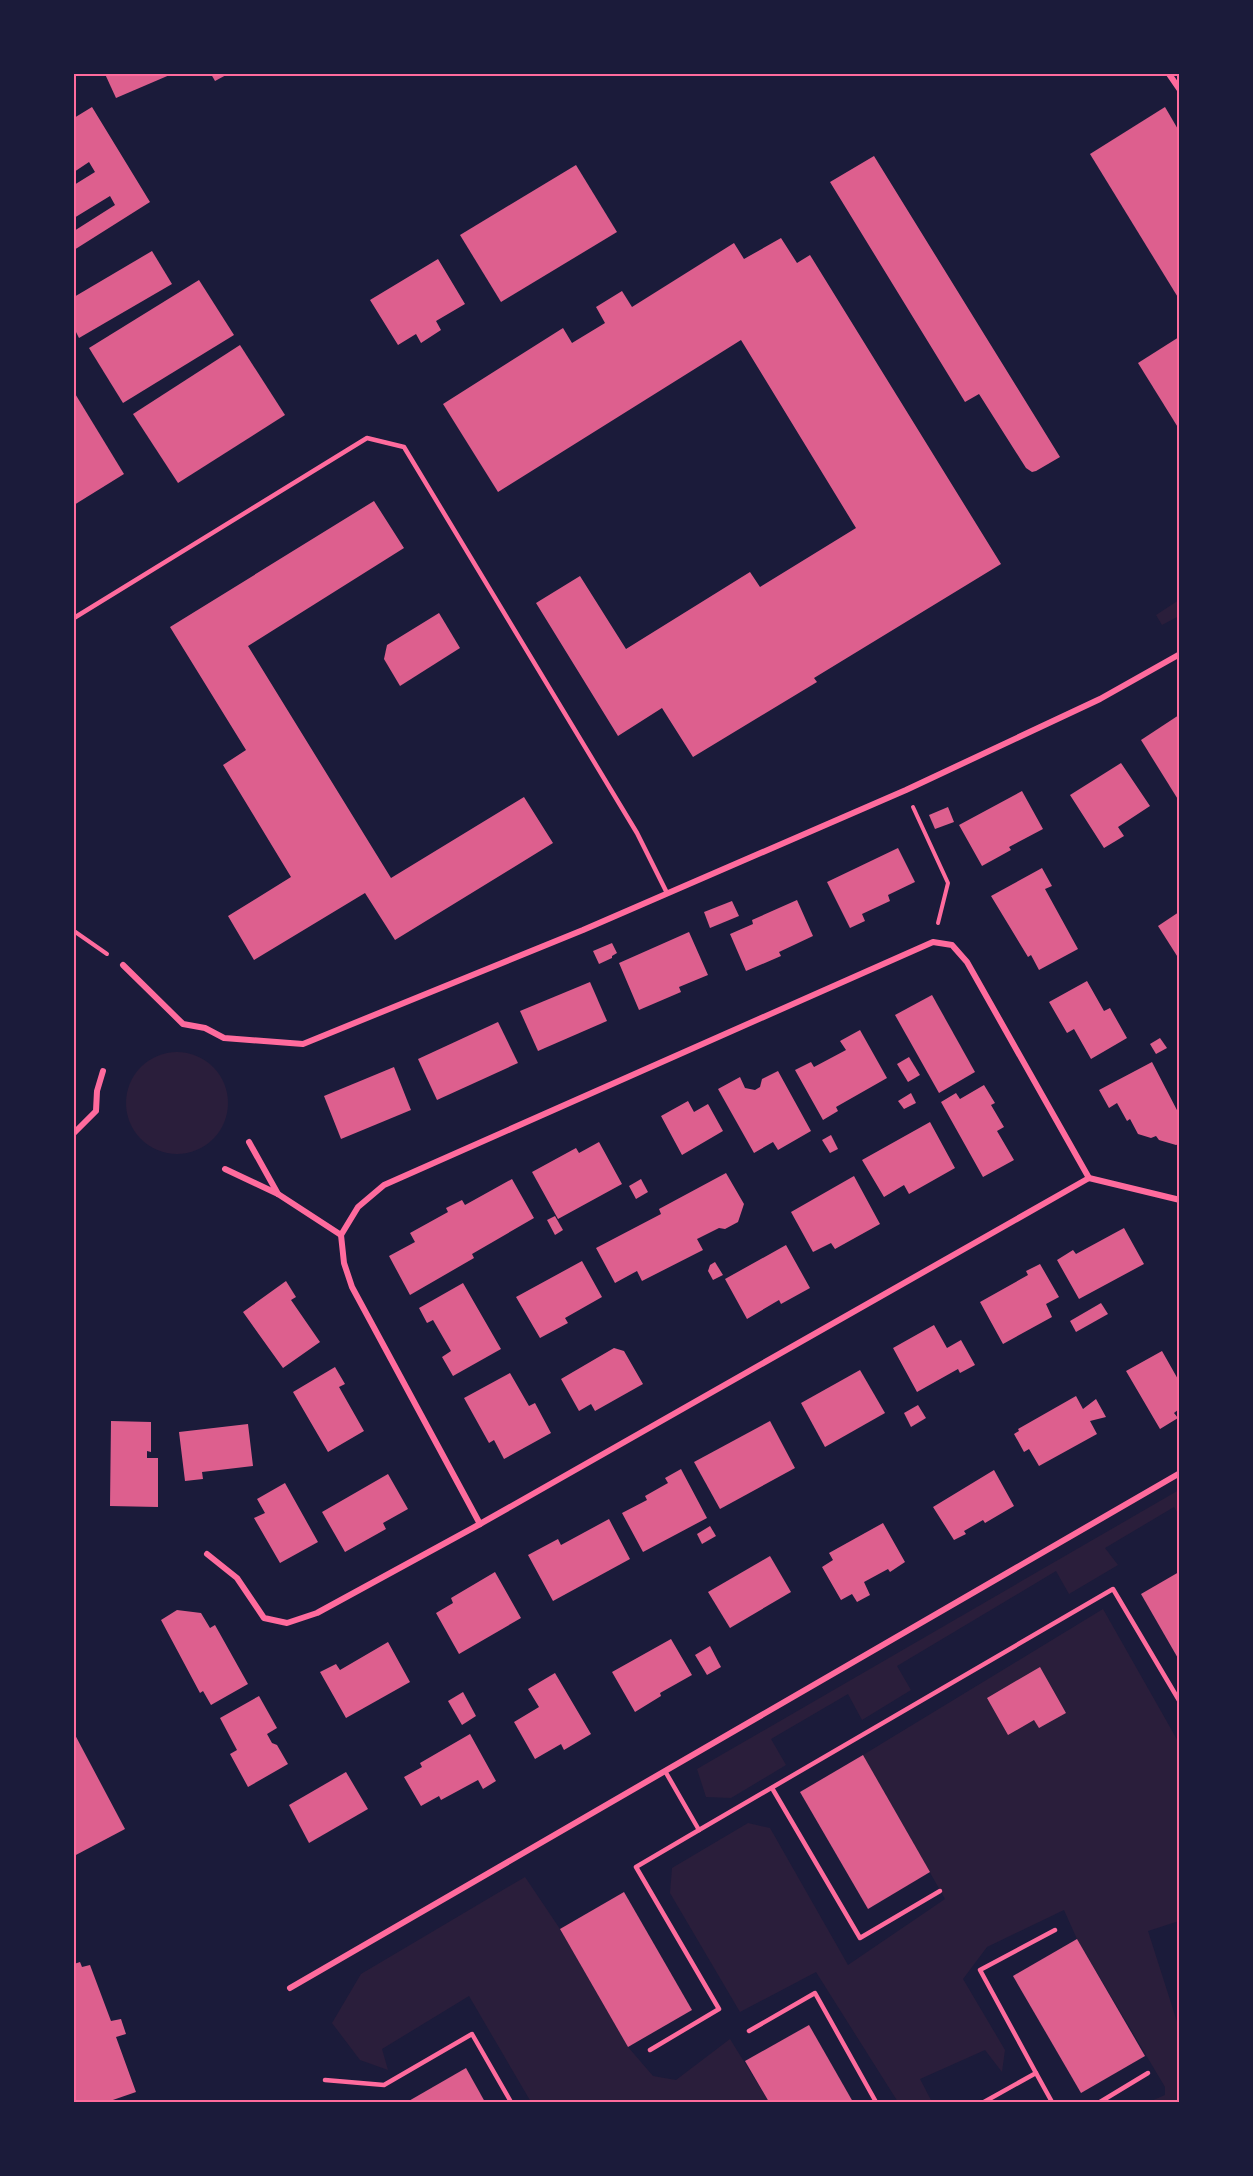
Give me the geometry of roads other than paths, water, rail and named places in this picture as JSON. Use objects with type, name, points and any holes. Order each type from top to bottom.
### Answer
[{"type":"street","points":[[1169,74],[1179,90]]},
{"type":"street","points":[[123,965],[183,1023],[205,1028],[224,1038],[303,1044],[667,893],[906,790],[1100,699],[1179,654]]},
{"type":"street","points":[[480,1524],[352,1287],[344,1263],[341,1235],[358,1207],[384,1185],[933,942],[952,945],[967,962],[1089,1178]]},
{"type":"street","points":[[74,1133],[96,1111],[97,1091],[103,1071]]},
{"type":"street","points":[[249,1142],[278,1194]]},
{"type":"street","points":[[225,1168],[278,1194],[341,1235]]},
{"type":"street","points":[[207,1554],[237,1578],[264,1618],[287,1623],[317,1613],[480,1524],[1089,1178],[1179,1200]]},
{"type":"street","points":[[290,1988],[1179,1473]]},
{"type":"lane","points":[[74,618],[367,438],[404,447],[637,833],[667,893]]},
{"type":"lane","points":[[650,2050],[719,2009],[636,1867],[1113,1589],[1179,1702]]},
{"type":"lane","points":[[665,1771],[699,1830]]},
{"type":"lane","points":[[772,1788],[860,1938],[940,1891]]},
{"type":"lane","points":[[1052,2103],[980,1970],[1055,1930]]},
{"type":"lane","points":[[749,2031],[815,1994],[876,2103]]},
{"type":"lane","points":[[325,2080],[384,2085],[472,2034],[511,2103]]},
{"type":"lane","points":[[984,2103],[1036,2073]]},
{"type":"lane","points":[[1100,2103],[1148,2073]]}]
